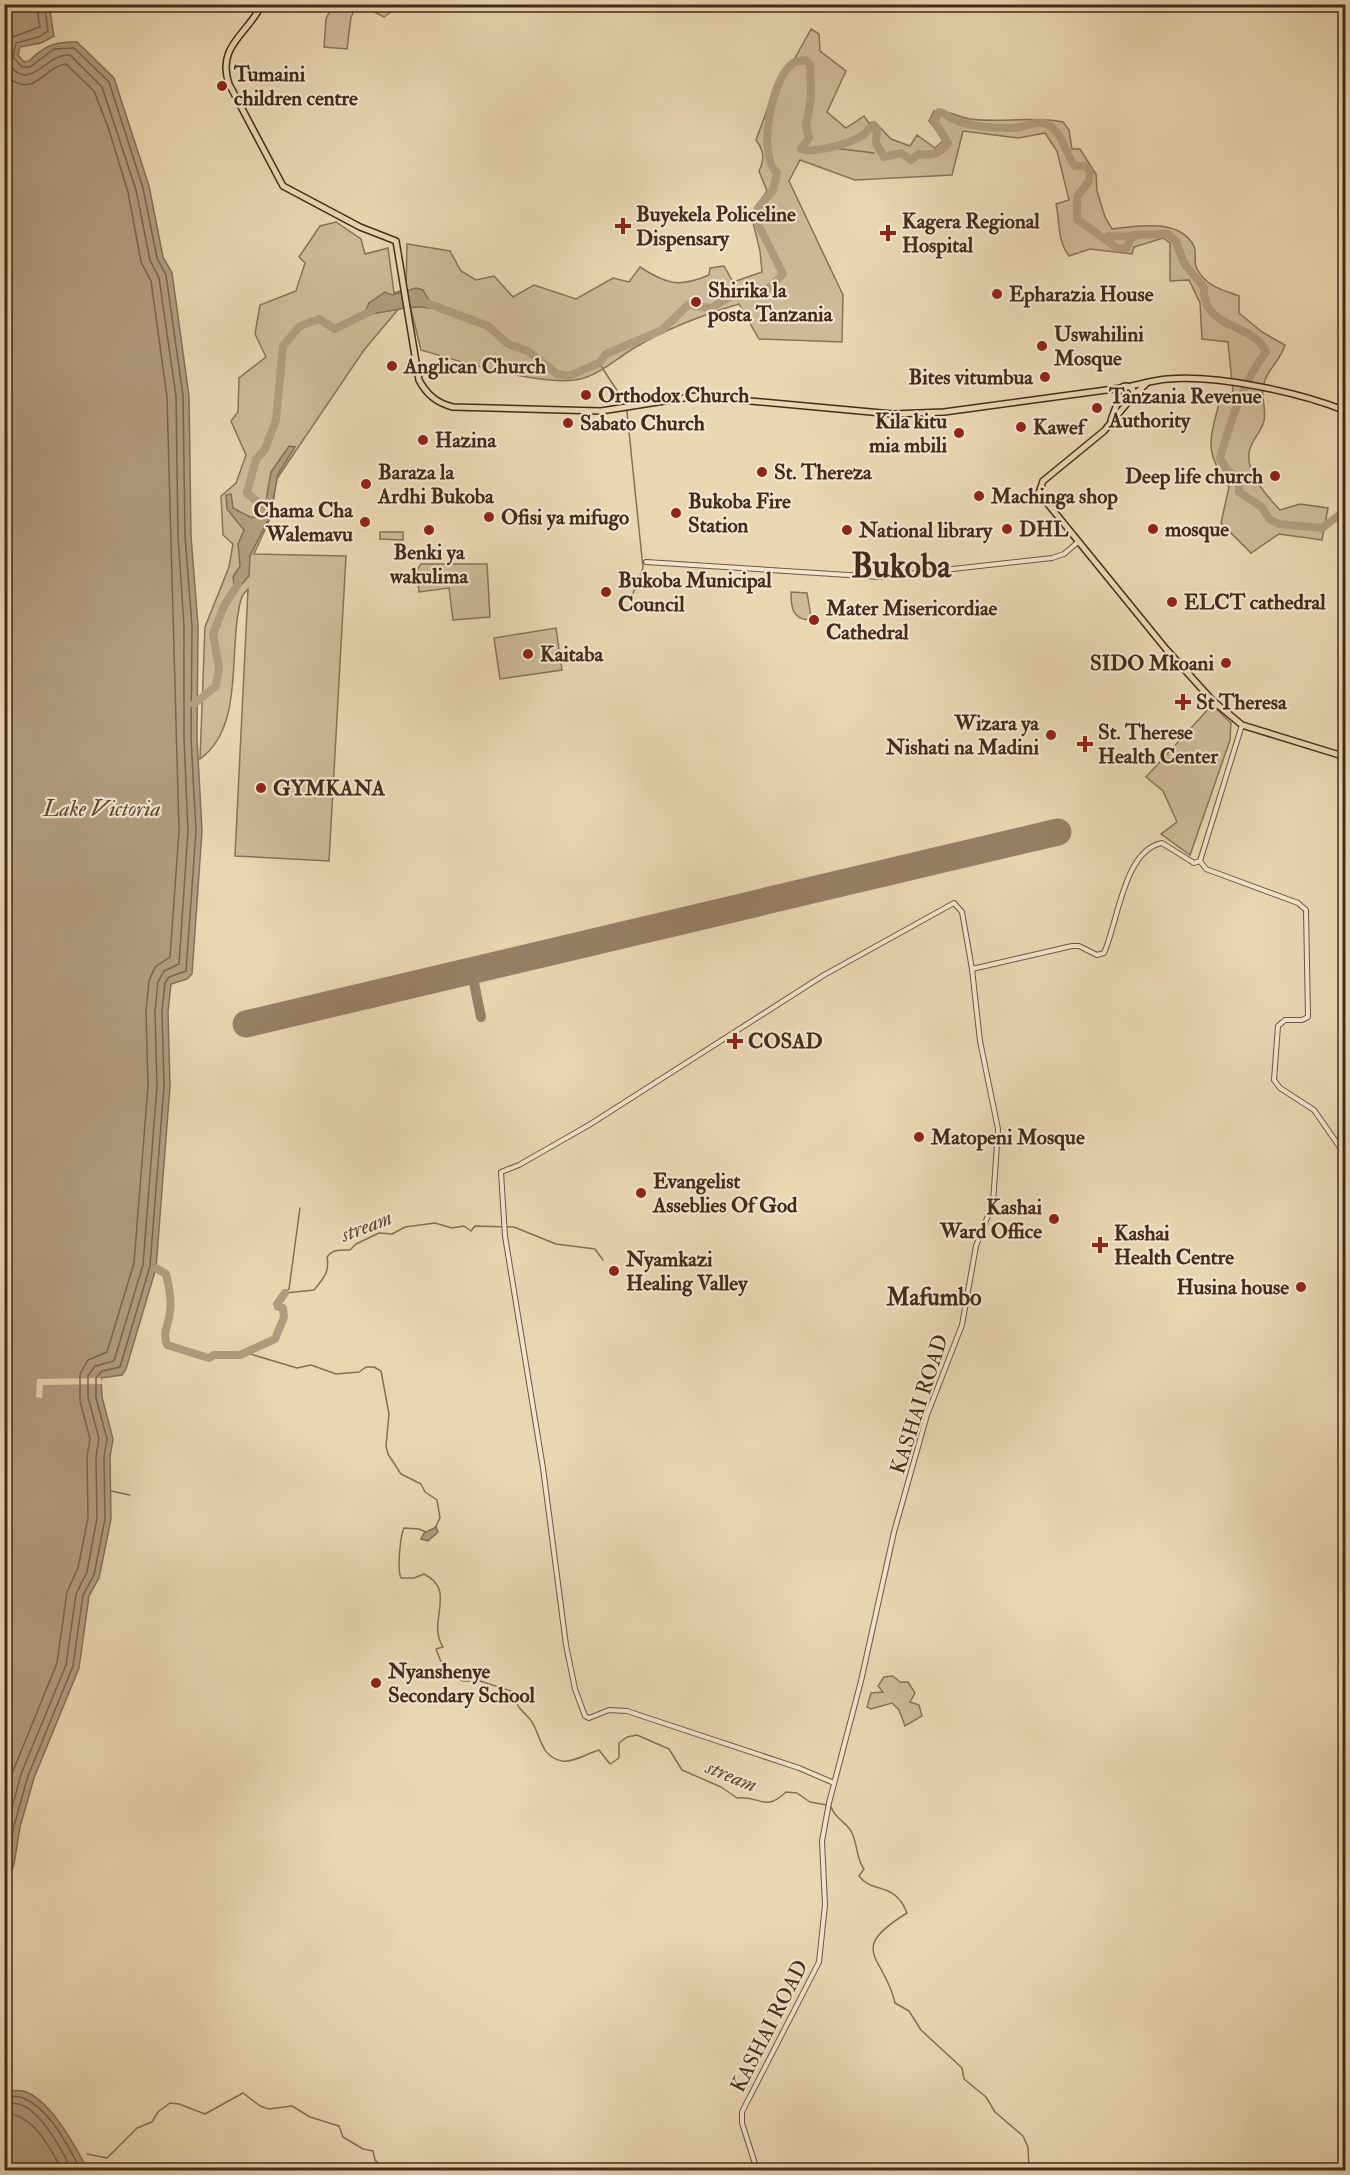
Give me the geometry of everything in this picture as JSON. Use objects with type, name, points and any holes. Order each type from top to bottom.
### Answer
[{"type":"main road","points":[[262,4],[235,40],[224,68],[229,84],[284,186],[360,227],[394,240],[419,380],[428,395],[453,407],[577,411],[625,408],[696,396],[854,412],[944,412],[1124,387],[1170,378],[1236,383],[1326,403],[1346,411]]},
{"type":"main road","points":[[1149,382],[1131,398],[1108,427],[1043,481],[1039,488],[1042,498],[1186,672],[1212,700],[1242,725],[1346,757]]},
{"type":"main road","points":[[1108,427],[1124,387]]},
{"type":"main road","points":[[1124,387],[1131,389],[1131,398]]},
{"type":"main road","points":[[1109,389],[1119,397],[1131,398]]},
{"type":"street","points":[[646,562],[892,577],[1052,558],[1064,554],[1078,542]]},
{"type":"street","points":[[1200,861],[1242,725]]},
{"type":"street","points":[[972,969],[1072,946],[1100,955],[1107,947],[1130,874],[1142,855],[1154,844],[1162,843],[1194,863],[1200,861]]},
{"type":"street","points":[[1200,861],[1206,869],[1298,903],[1306,910],[1308,1017],[1302,1020],[1285,1020],[1278,1026],[1276,1084],[1314,1110],[1346,1156]]},
{"type":"street","name":"KASHAI ROAD","points":[[757,2170],[742,2123],[742,2112],[819,1962],[825,1905],[822,1841],[829,1803],[861,1681],[894,1532],[927,1415],[962,1324],[976,1246],[993,1203],[998,1129],[980,1041],[972,969],[962,912],[954,903],[824,975],[589,1125],[501,1172],[503,1223],[543,1468],[570,1668],[585,1716],[589,1718],[609,1710],[627,1711],[799,1768],[834,1783]]},
{"type":"shaded area","points":[[333,5],[357,5],[351,17],[347,49],[324,47],[326,19]]},
{"type":"shaded area","points":[[376,5],[393,5],[394,10],[384,17],[372,11]]},
{"type":"shaded area","points":[[811,29],[819,34],[820,51],[846,71],[827,112],[846,128],[864,116],[869,123],[875,122],[891,139],[910,146],[917,135],[935,148],[944,140],[929,121],[934,111],[982,120],[1063,122],[1069,130],[1072,149],[1080,149],[1096,174],[1097,191],[1105,217],[1112,229],[1158,226],[1179,231],[1187,237],[1194,246],[1196,266],[1205,280],[1215,287],[1239,296],[1239,313],[1262,332],[1285,345],[1263,385],[1264,421],[1251,446],[1249,463],[1256,481],[1280,510],[1300,504],[1328,508],[1322,540],[1279,534],[1251,553],[1221,523],[1229,487],[1215,463],[1211,445],[1220,399],[1233,392],[1228,342],[1202,339],[1200,303],[1189,280],[1170,281],[1170,243],[1163,238],[1134,247],[1132,254],[1090,249],[1069,256],[1061,237],[1056,204],[1069,200],[1057,151],[1045,133],[1018,138],[963,131],[952,175],[855,180],[800,160],[789,181],[843,295],[842,342],[759,339],[739,304],[672,328],[587,377],[552,380],[505,373],[421,350],[410,305],[401,306],[364,350],[276,480],[272,514],[254,554],[346,556],[329,861],[235,856],[248,589],[242,597],[238,614],[232,692],[223,730],[213,746],[200,759],[205,627],[229,567],[233,544],[223,535],[221,496],[236,483],[246,455],[231,421],[238,412],[239,378],[266,357],[255,334],[260,305],[296,291],[305,263],[299,257],[320,226],[336,222],[361,239],[365,254],[388,248],[394,293],[406,289],[407,244],[450,251],[461,271],[476,280],[494,276],[513,297],[534,285],[576,299],[613,278],[629,282],[640,267],[665,280],[681,283],[709,275],[710,268],[724,266],[733,282],[762,272],[760,251],[751,214],[767,191],[759,171],[763,155],[756,140],[779,77],[795,58]]},
{"type":"shaded area","points":[[380,532],[403,532],[403,540],[380,539]]},
{"type":"shaded area","points":[[421,564],[487,564],[490,617],[453,620],[449,588],[419,592],[417,570]]},
{"type":"shaded area","points":[[791,592],[807,593],[811,617],[809,620],[796,615],[791,603]]},
{"type":"shaded area","name":"Kaitaba","points":[[556,628],[562,670],[500,679],[494,638]]},
{"type":"shaded area","points":[[1212,705],[1231,723],[1230,740],[1190,855],[1161,834],[1177,822],[1163,791],[1146,777]]},
{"type":"shaded area","points":[[893,1676],[900,1682],[908,1682],[915,1693],[910,1702],[919,1705],[922,1716],[905,1726],[899,1710],[892,1703],[871,1709],[867,1707],[871,1693],[883,1692],[878,1686],[884,1677]]},
{"type":"water","name":"Lake Victoria","points":[[49,4],[54,36],[41,43],[20,47],[18,55],[24,62],[29,61],[51,46],[63,42],[77,42],[114,78],[149,186],[163,257],[172,273],[189,396],[191,536],[198,626],[197,738],[202,831],[192,974],[187,979],[171,984],[168,1012],[170,1086],[156,1268],[126,1369],[122,1375],[101,1378],[102,1397],[113,1439],[110,1457],[111,1519],[99,1578],[89,1596],[79,1668],[34,1778],[20,1827],[14,1864],[5,1890],[4,5]]},
{"type":"water","points":[[416,288],[423,290],[432,306],[364,314],[369,303],[385,292],[392,295]]},
{"type":"water","points":[[289,446],[295,447],[278,474],[270,516],[250,556],[249,576],[235,592],[233,577],[240,566],[238,544],[244,530],[227,509],[226,495],[231,494],[233,508],[250,517],[263,518],[271,472]]},
{"type":"water","points":[[436,1527],[438,1532],[428,1541],[421,1539],[424,1533]]},
{"type":"water","points":[[5,2091],[23,2091],[43,2103],[61,2125],[88,2170],[5,2170]]},
{"type":"pier","points":[[101,1378],[102,1384],[43,1385],[42,1398],[36,1397],[37,1379]]},
{"type":"waterway","points":[[424,302],[488,326],[508,344],[528,351],[557,374],[569,376],[599,363],[606,354],[662,330],[688,305],[711,308],[735,294],[769,288],[783,274],[756,220],[758,208],[773,190],[777,173],[771,164],[768,150],[769,117],[778,84],[785,72],[793,63],[806,60],[810,64],[811,98],[806,126],[809,138],[801,149],[823,149],[842,144],[858,138],[874,126],[877,129],[876,143],[884,157],[901,153],[911,160],[919,154],[928,155],[939,152],[948,143],[934,121],[939,112],[957,121],[980,126],[1015,128],[1043,123],[1057,132],[1075,166],[1085,166],[1090,172],[1089,181],[1077,197],[1077,219],[1117,248],[1127,248],[1132,235],[1168,234],[1175,240],[1184,263],[1204,288],[1206,302],[1211,312],[1251,336],[1266,352],[1244,389],[1220,458],[1227,470],[1239,478],[1239,492],[1262,507],[1269,519],[1279,524],[1322,528],[1346,510]]},
{"type":"waterway","points":[[825,147],[874,153]]},
{"type":"waterway","points":[[1109,236],[1134,237]]},
{"type":"waterway","points":[[254,525],[260,518],[261,505],[247,493],[256,459],[265,449],[276,420],[283,346],[300,326],[319,319],[335,329],[373,310]]},
{"type":"waterway","points":[[599,363],[622,398],[627,412],[643,568],[630,601]]},
{"type":"waterway","points":[[194,704],[216,686],[219,668],[213,634],[224,606],[238,584]]},
{"type":"waterway","points":[[285,1292],[289,1289],[300,1208]]},
{"type":"waterway","name":"stream","points":[[285,1293],[314,1290],[327,1271],[327,1257],[334,1251],[350,1250],[356,1244],[379,1233],[392,1234],[405,1227],[435,1223],[452,1228],[464,1226],[471,1231],[475,1226],[514,1227],[556,1244],[595,1249],[603,1260]]},
{"type":"waterway","points":[[156,1268],[166,1274],[170,1293],[170,1312],[165,1332],[167,1345],[209,1358],[214,1355],[240,1355],[275,1339],[284,1317],[283,1308],[278,1307],[277,1304],[285,1293]]},
{"type":"waterway","points":[[247,1353],[297,1368],[311,1365],[336,1374],[359,1372],[366,1367],[374,1367],[381,1371],[389,1414],[386,1446],[388,1454],[401,1474],[421,1484],[425,1492],[437,1500],[440,1518],[435,1528]]},
{"type":"waterway","points":[[111,1491],[130,1495]]},
{"type":"waterway","name":"stream","points":[[426,1532],[404,1528],[399,1568],[401,1578],[414,1578],[424,1574],[434,1581],[439,1589],[438,1627],[443,1647],[436,1649],[443,1667],[463,1681],[480,1681],[511,1691],[518,1706],[533,1724],[544,1749],[554,1758],[571,1761],[599,1750],[610,1764],[619,1758],[619,1743],[627,1737],[637,1735],[669,1749],[682,1770],[721,1787],[737,1798],[767,1802],[779,1798],[786,1792],[797,1793],[810,1802],[827,1805]]},
{"type":"waterway","name":"stream","points":[[831,1807],[852,1833],[864,1869],[859,1876],[870,1885],[896,1896],[907,1913],[888,1926],[878,1936],[873,1946],[874,1955],[890,1987],[895,2003],[909,2011],[921,2030],[962,2068],[964,2079],[986,2097],[995,2112],[1023,2136],[1028,2147],[1029,2170]]},
{"type":"waterway","points":[[87,2154],[107,2158],[137,2128],[152,2122],[158,2112],[170,2103],[205,2114],[243,2093],[260,2106],[269,2109],[292,2106],[310,2117],[339,2126],[343,2137],[363,2149],[373,2151],[375,2160],[385,2170]]},
{"type":"taxiway","points":[[473,978],[481,1017]]},
{"type":"runway","points":[[246,1024],[1058,832]]},
{"type":"place","name":"Tumaini children centre","points":[[222,86]]},
{"type":"place","name":"Buyekela Policeline Dispensary","points":[[623,226]]},
{"type":"place","name":"Kagera Regional Hospital","points":[[888,233]]},
{"type":"place","name":"Epharazia House","points":[[997,294]]},
{"type":"place","name":"Shirika la posta Tanzania","points":[[696,302]]},
{"type":"place","name":"Uswahilini Mosque","points":[[1042,346]]},
{"type":"place","name":"Anglican Church","points":[[392,366]]},
{"type":"place","name":"Bites vitumbua","points":[[1045,377]]},
{"type":"place","name":"Orthodox Church","points":[[586,395]]},
{"type":"place","name":"Tanzania Revenue Authority","points":[[1097,408]]},
{"type":"place","name":"Sabato Church","points":[[568,423]]},
{"type":"place","name":"Kawef","points":[[1021,427]]},
{"type":"place","name":"Kila kitu mia mbili","points":[[959,433]]},
{"type":"place","name":"Hazina","points":[[423,440]]},
{"type":"place","name":"St. Thereza","points":[[762,472]]},
{"type":"place","name":"Deep life church","points":[[1275,476]]},
{"type":"place","name":"Baraza la Ardhi Bukoba","points":[[366,484]]},
{"type":"place","name":"Machinga shop","points":[[979,496]]},
{"type":"place","name":"Bukoba Fire Station","points":[[676,513]]},
{"type":"place","name":"Ofisi ya mifugo","points":[[489,517]]},
{"type":"place","name":"Chama Cha Walemavu","points":[[365,522]]},
{"type":"place","name":"DHL","points":[[1007,529]]},
{"type":"place","name":"mosque","points":[[1153,529]]},
{"type":"place","name":"Benki ya wakulima","points":[[429,530]]},
{"type":"place","name":"National library","points":[[847,530]]},
{"type":"place","name":"Bukoba Municipal Council","points":[[606,592]]},
{"type":"place","name":"ELCT cathedral","points":[[1172,602]]},
{"type":"place","name":"Mater Misericordiae Cathedral","points":[[814,620]]},
{"type":"place","name":"Kaitaba","points":[[528,654]]},
{"type":"place","name":"SIDO Mkoani","points":[[1226,663]]},
{"type":"place","name":"St Theresa","points":[[1183,702]]},
{"type":"place","name":"Wizara ya Nishati na Madini","points":[[1051,735]]},
{"type":"place","name":"St. Therese Health Center","points":[[1085,744]]},
{"type":"place","name":"GYMKANA","points":[[261,788]]},
{"type":"place","name":"COSAD","points":[[735,1041]]},
{"type":"place","name":"Matopeni Mosque","points":[[919,1137]]},
{"type":"place","name":"Evangelist Asseblies Of God","points":[[641,1193]]},
{"type":"place","name":"Kashai Ward Office","points":[[1054,1219]]},
{"type":"place","name":"Kashai Health Centre","points":[[1100,1245]]},
{"type":"place","name":"Nyamkazi Healing Valley","points":[[614,1271]]},
{"type":"place","name":"Husina house","points":[[1301,1287]]},
{"type":"place","name":"Nyanshenye Secondary School","points":[[376,1683]]},
{"type":"district","name":"Bukoba","points":[[901,565]]},
{"type":"district","name":"Mafumbo","points":[[934,1297]]}]
